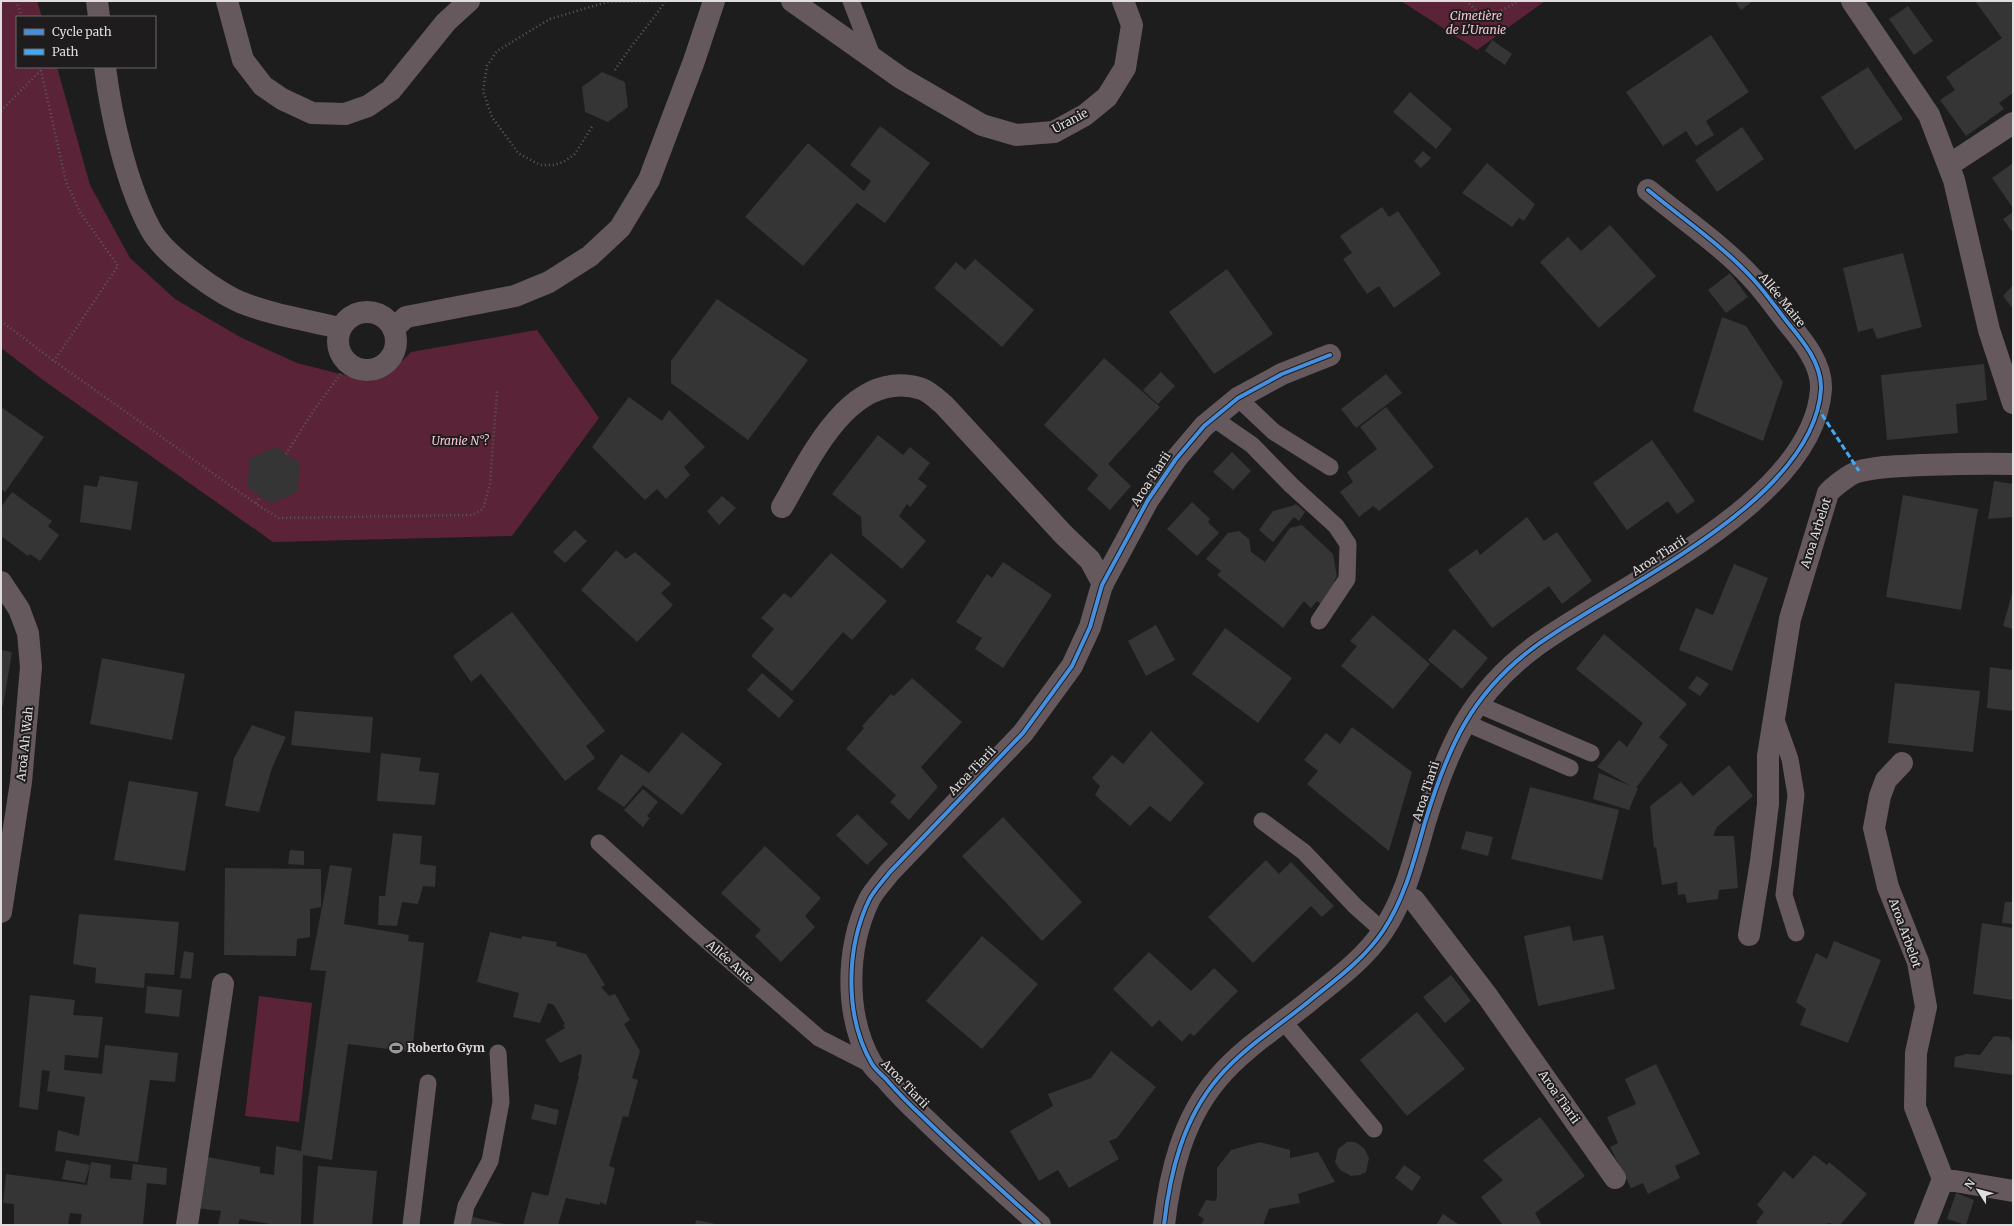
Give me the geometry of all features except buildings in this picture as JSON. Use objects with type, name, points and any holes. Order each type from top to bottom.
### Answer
[{"type":"street","points":[[97,1],[99,16]]},
{"type":"street","points":[[227,1],[243,60],[263,86],[282,100],[312,113],[345,114],[368,106],[391,90],[446,22],[470,1]]},
{"type":"street","points":[[393,329],[406,317],[515,296],[549,282],[590,256],[620,228],[649,180],[694,61],[714,1]]},
{"type":"street","name":"Uranie","points":[[792,1],[901,78],[982,125],[1016,134],[1054,132],[1085,115],[1108,97],[1125,68],[1132,25],[1123,1]]},
{"type":"street","points":[[1852,1],[1929,115],[1949,165],[1990,332],[2012,399]]},
{"type":"street","points":[[105,68],[110,104],[130,177],[151,231],[177,260],[204,280],[240,301],[272,313],[340,328]]},
{"type":"street","points":[[1949,165],[2013,123]]},
{"type":"street","name":"Allée Maire","points":[[1648,190],[1715,244],[1752,278],[1804,343],[1818,369],[1821,388],[1814,419],[1806,437]]},
{"type":"street","points":[[367,312],[378,314],[387,320],[393,329],[396,342],[393,355],[384,365],[372,370],[359,370],[348,364],[341,356],[338,348],[340,328],[347,319],[356,314],[367,312]]},
{"type":"street","name":"Aroa Tiarii","points":[[1040,1225],[913,1108],[872,1065],[862,1042],[853,1008],[852,982],[855,944],[870,898],[903,857],[1023,733],[1072,666],[1090,627],[1103,584],[1148,500],[1176,459],[1204,426],[1238,398],[1282,374],[1330,355]]},
{"type":"street","points":[[782,507],[819,444],[842,414],[864,396],[883,387],[901,385],[923,389],[944,405],[1063,534],[1090,560],[1103,584]]},
{"type":"street","name":"Aroa Tiarii","points":[[1164,1225],[1170,1180],[1180,1146],[1195,1111],[1218,1078],[1244,1052],[1346,972],[1383,931],[1402,895],[1415,860],[1441,773],[1464,722],[1483,694],[1509,666],[1537,645],[1714,533],[1751,504],[1777,477],[1799,450],[1806,437]]},
{"type":"street","name":"Aroa Arbelot","points":[[1749,935],[1761,861],[1768,804],[1768,756],[1790,618],[1828,493],[1835,484],[1845,480],[1856,472],[1886,466],[1982,463],[2013,464]]},
{"type":"street","name":"Aroā Ah Wah","points":[[1,582],[19,609],[28,633],[31,667],[21,782],[1,912]]},
{"type":"street","name":"Aroa Arbelot","points":[[1902,763],[1886,780],[1880,796],[1874,828],[1888,887],[1918,962],[1926,1007],[1916,1053],[1915,1107],[1943,1179]]},
{"type":"street","name":"Aroa Tiarii","points":[[1402,895],[1414,900],[1488,997],[1615,1178]]},
{"type":"street","points":[[187,1225],[223,984]]},
{"type":"street","points":[[1925,1225],[1943,1179],[2013,1191]]},
{"type":"lane","points":[[851,1],[873,58]]},
{"type":"lane","points":[[1238,398],[1274,432],[1330,467]]},
{"type":"lane","points":[[1213,418],[1252,445],[1336,526],[1348,544],[1347,579],[1319,621]]},
{"type":"lane","points":[[1477,704],[1592,752]]},
{"type":"lane","points":[[1774,715],[1790,759],[1796,795],[1784,895],[1796,933]]},
{"type":"lane","points":[[1464,722],[1570,768]]},
{"type":"lane","points":[[1262,821],[1304,852],[1355,906],[1383,931]]},
{"type":"lane","name":"Allée Aute","points":[[599,843],[702,937],[818,1038],[872,1065]]},
{"type":"lane","points":[[1284,1022],[1374,1129]]},
{"type":"lane","points":[[462,1225],[466,1206],[490,1161],[501,1102],[498,1053]]},
{"type":"lane","points":[[411,1225],[428,1083]]},
{"type":"path","points":[[16,1],[22,16]]},
{"type":"path","points":[[615,70],[631,45],[652,21],[666,1]]},
{"type":"path","points":[[592,127],[574,155],[563,162],[554,165],[540,165],[518,153],[492,117],[483,91],[487,66],[497,51],[550,19],[608,2],[666,1]]},
{"type":"path","points":[[1466,1],[1478,12],[1499,12],[1518,1]]},
{"type":"path","points":[[1,111],[41,69]]},
{"type":"path","points":[[41,69],[66,182],[80,212],[118,266],[54,361]]},
{"type":"path","points":[[1,321],[54,361],[279,518],[472,514],[483,509],[490,484],[497,391]]},
{"type":"path","points":[[286,454],[314,410],[348,364]]},
{"type":"path","points":[[256,503],[260,497]]},
{"type":"green space","name":"Uranie N°?","points":[[1,1],[37,1],[42,16],[16,16],[16,68],[57,68],[90,185],[130,258],[175,299],[242,338],[297,363],[368,381],[392,371],[411,352],[537,330],[599,418],[512,536],[273,542],[43,380],[1,348]]},
{"type":"green space","name":"Cimetière de L'Uranie","points":[[1401,1],[1545,1],[1477,50]]},
{"type":"green space","points":[[259,996],[312,1003],[299,1122],[245,1116]]},
{"type":"marked path","points":[[1817,407],[1859,471]]},
{"type":"cycle path","points":[[1164,1225],[1170,1185],[1180,1147],[1187,1129],[1206,1094],[1218,1078],[1239,1056],[1301,1008],[1360,959],[1376,941],[1391,918],[1403,892],[1434,795],[1453,746],[1465,723],[1495,682],[1514,663],[1537,645],[1661,568],[1707,537],[1749,504],[1785,468],[1810,430],[1821,389],[1815,362],[1800,337],[1753,279],[1729,255],[1648,190]]},
{"type":"cycle path","points":[[1040,1225],[914,1109],[872,1064],[856,1025],[851,982],[852,960],[861,919],[871,896],[889,873],[1023,733],[1072,666],[1090,627],[1102,585],[1148,500],[1176,459],[1204,426],[1238,398],[1282,374],[1330,355]]},
{"type":"place","name":"Roberto Gym","points":[[396,1048]]}]
